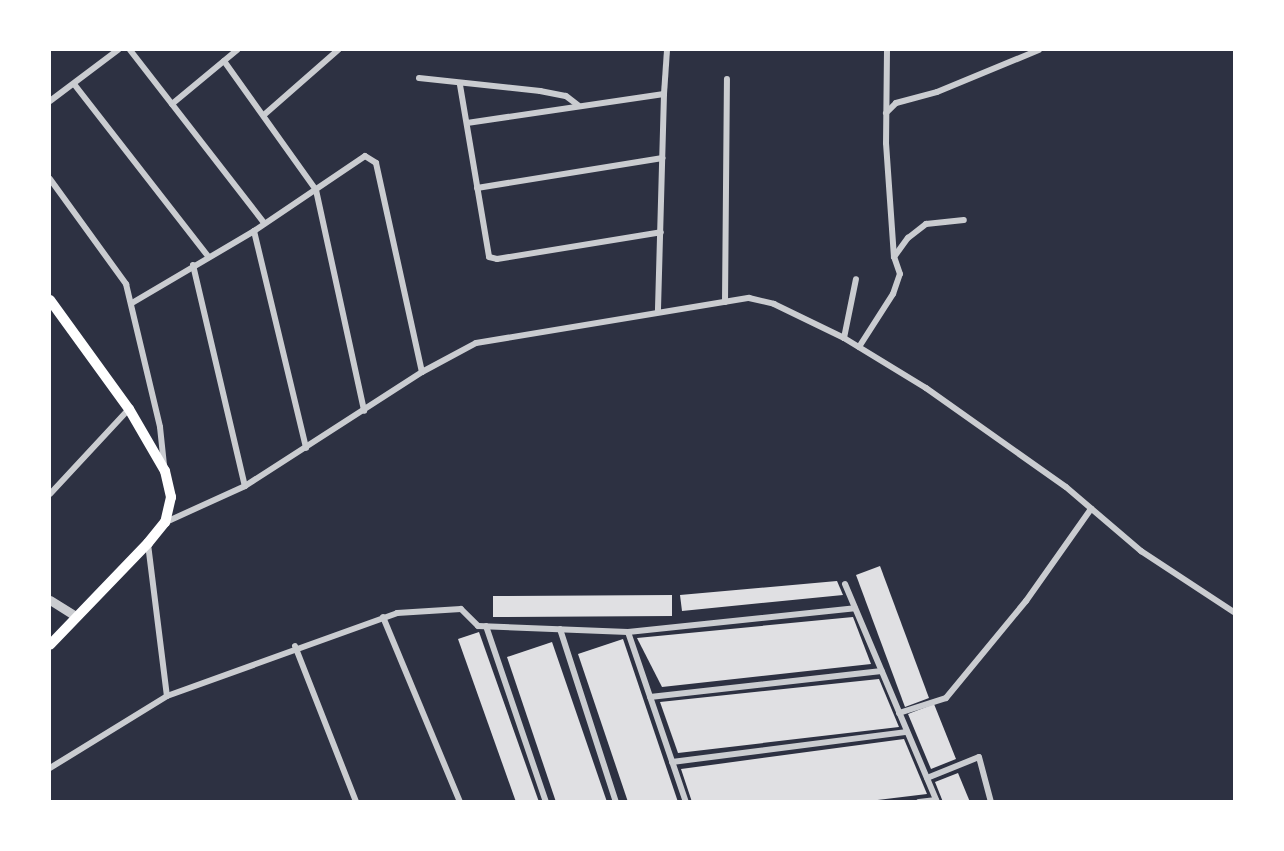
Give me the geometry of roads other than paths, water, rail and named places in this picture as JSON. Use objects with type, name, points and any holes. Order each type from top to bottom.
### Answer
[{"type":"main road","points":[[50,300],[129,408],[165,471],[171,497],[165,522],[148,543],[74,615],[50,645]]},
{"type":"street","points":[[50,101],[118,50]]},
{"type":"street","points":[[130,50],[264,223]]},
{"type":"street","points":[[172,104],[237,50]]},
{"type":"street","points":[[265,114],[338,50]]},
{"type":"street","points":[[658,312],[664,94],[668,50]]},
{"type":"street","points":[[860,347],[898,282],[894,257],[885,113],[887,50]]},
{"type":"street","points":[[885,113],[896,103],[938,92],[1039,50]]},
{"type":"street","points":[[224,61],[265,114],[316,190],[364,411]]},
{"type":"street","points":[[419,78],[460,85],[540,91],[566,96],[578,105]]},
{"type":"street","points":[[725,302],[728,79]]},
{"type":"street","points":[[74,84],[208,256]]},
{"type":"street","points":[[460,85],[489,256],[497,260],[661,232]]},
{"type":"street","points":[[467,123],[664,94]]},
{"type":"street","points":[[132,303],[208,256],[254,231],[365,156],[376,164],[422,372]]},
{"type":"street","points":[[477,188],[663,158]]},
{"type":"street","points":[[50,179],[126,284],[160,427],[165,471]]},
{"type":"street","points":[[894,257],[926,224],[964,220]]},
{"type":"street","points":[[254,231],[306,448]]},
{"type":"street","points":[[193,265],[245,486]]},
{"type":"street","points":[[844,338],[856,279]]},
{"type":"street","points":[[165,522],[245,486],[422,372],[476,343],[749,298],[774,304],[860,347],[1012,447],[1141,551],[1234,612]]},
{"type":"street","points":[[50,494],[129,408]]},
{"type":"street","points":[[899,712],[946,698],[1026,602],[1091,509]]},
{"type":"street","points":[[148,543],[167,696]]},
{"type":"street","points":[[845,584],[936,801],[919,801]]},
{"type":"street","points":[[50,600],[74,615]]},
{"type":"street","points":[[50,768],[167,696],[295,646],[383,617],[439,608],[461,609],[478,626],[628,632],[855,608]]},
{"type":"street","points":[[383,617],[460,801]]},
{"type":"street","points":[[486,626],[546,801]]},
{"type":"street","points":[[560,629],[616,801]]},
{"type":"street","points":[[628,632],[686,801]]},
{"type":"street","points":[[295,646],[356,801]]},
{"type":"street","points":[[650,698],[882,671]]},
{"type":"street","points":[[672,762],[907,732]]},
{"type":"street","points":[[927,778],[979,757],[991,801]]}]
